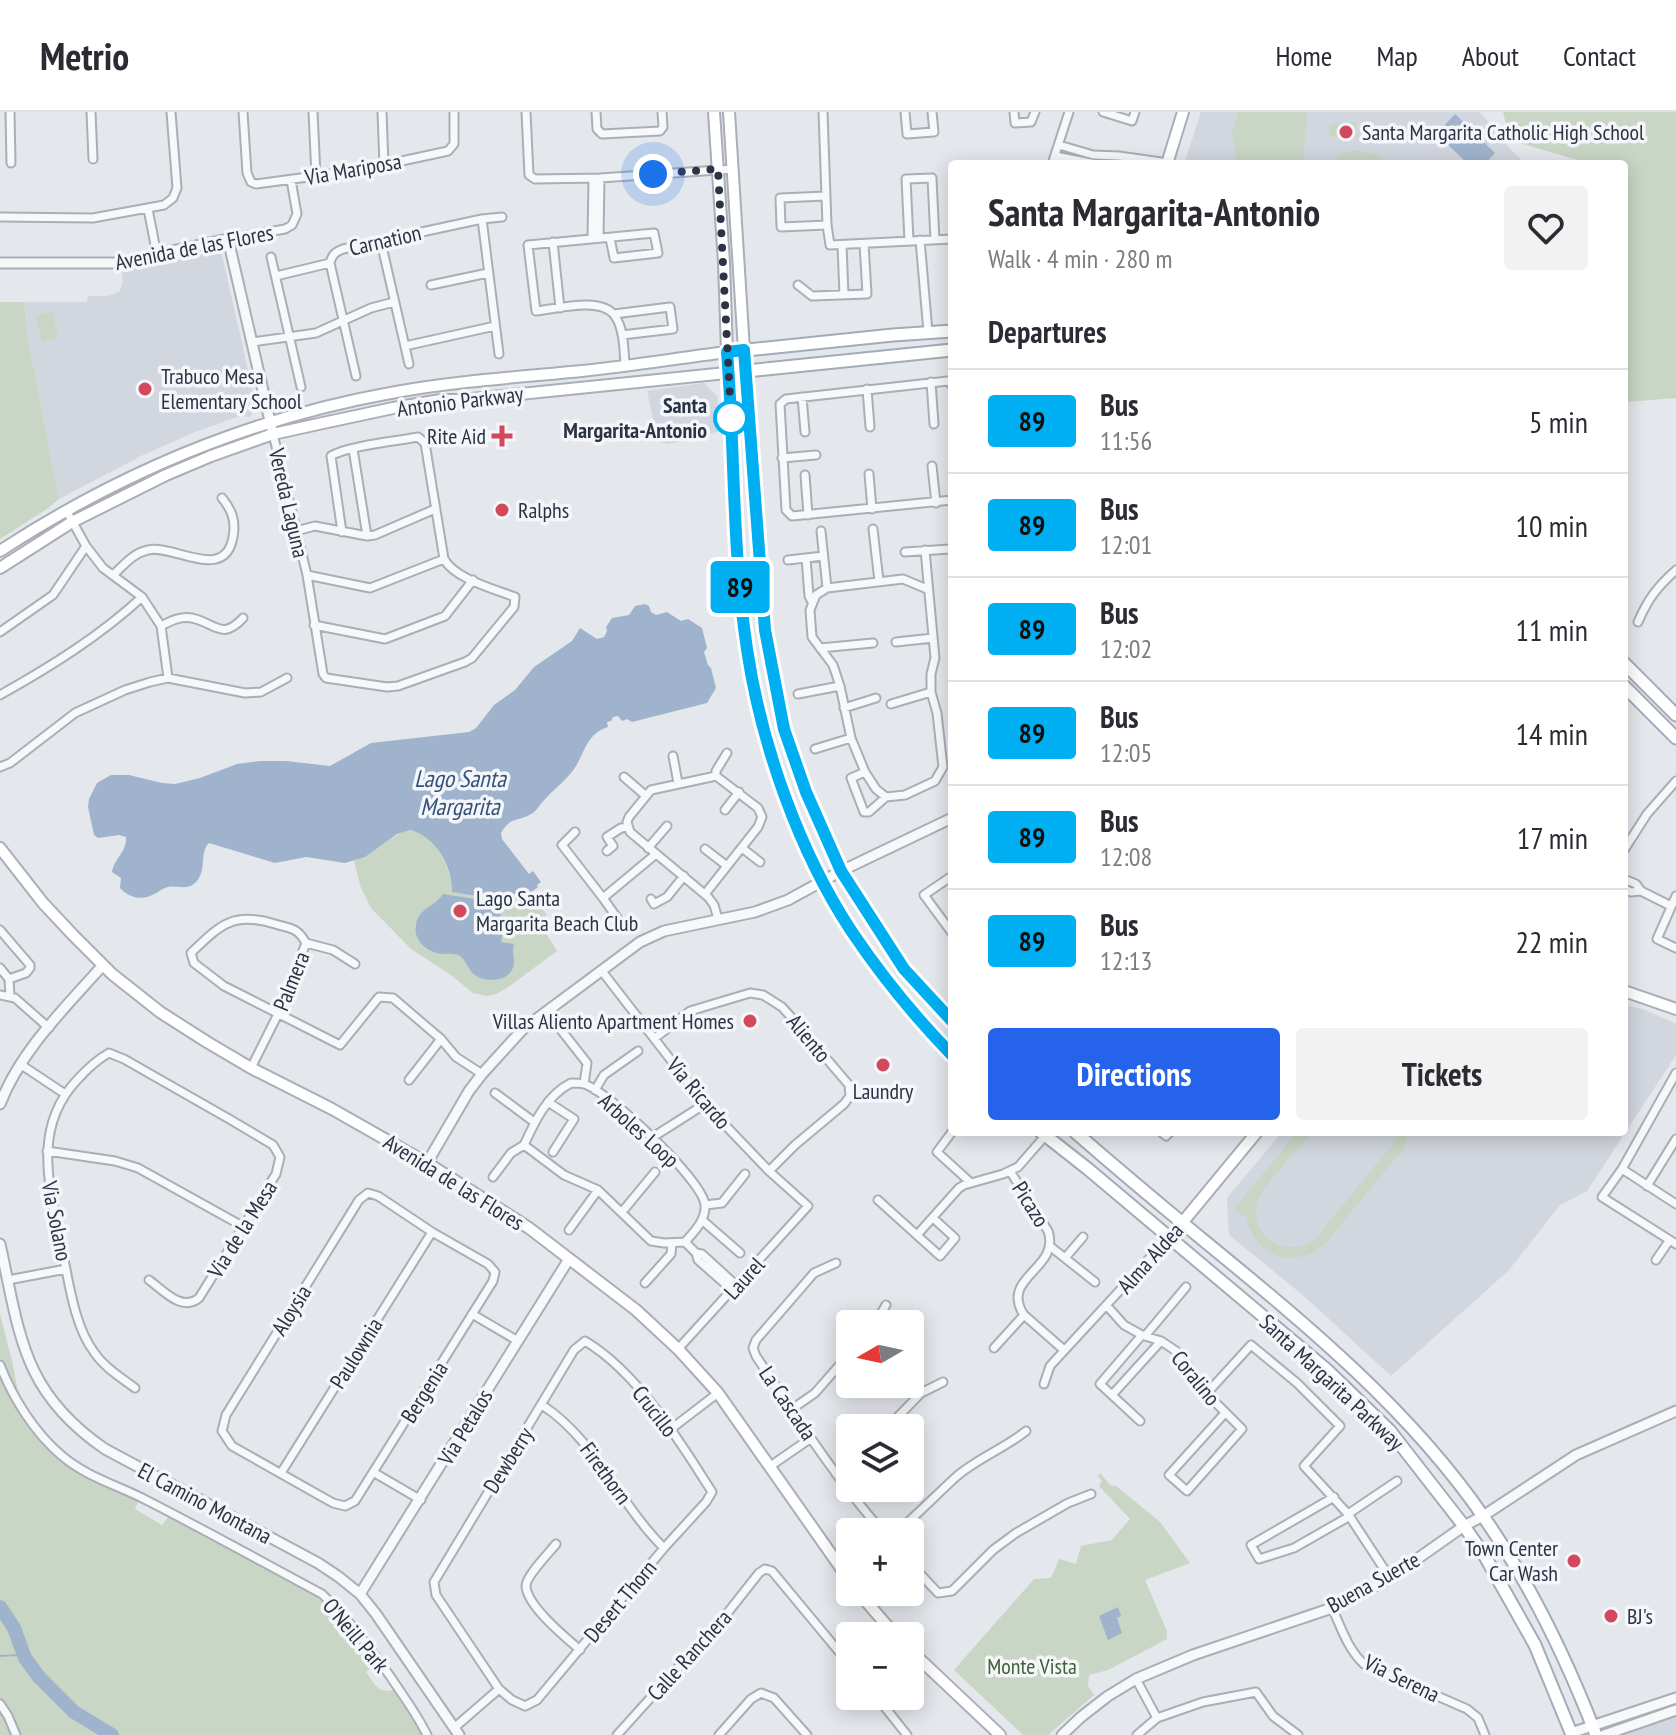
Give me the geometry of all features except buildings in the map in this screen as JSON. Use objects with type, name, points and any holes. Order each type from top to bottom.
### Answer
[{"type":"main road","points":[[714,112],[739,568],[747,650],[764,732],[809,855],[852,932],[906,1004],[948,1051]]},
{"type":"main road","points":[[729,112],[761,593],[768,649],[784,729],[806,792],[841,871],[904,969],[948,1017]]},
{"type":"main road","points":[[1169,160],[1183,112]]},
{"type":"main road","name":"Antonio Parkway","points":[[0,551],[90,496],[172,458],[270,422],[335,405],[443,385],[744,350],[948,331]]},
{"type":"main road","name":"Antonio Parkway","points":[[0,568],[72,522],[166,475],[273,434],[441,400],[948,350]]},
{"type":"main road","points":[[1628,667],[1676,715]]},
{"type":"main road","points":[[1628,690],[1676,738]]},
{"type":"main road","name":"Avenida de las Flores","points":[[0,848],[49,910],[103,965],[160,1012],[251,1068],[427,1163],[529,1228],[636,1310],[678,1349],[718,1393],[836,1561]]},
{"type":"main road","points":[[1628,992],[1676,1009]]},
{"type":"main road","name":"Santa Margarita Parkway","points":[[1046,1136],[1327,1370],[1390,1431],[1486,1558],[1535,1645],[1572,1734]]},
{"type":"main road","name":"Santa Margarita Parkway","points":[[1080,1136],[1250,1277],[1344,1359],[1392,1406],[1451,1475],[1505,1549],[1570,1670],[1594,1731]]},
{"type":"main road","name":"Alma Aldea","points":[[1182,1223],[1254,1136]]},
{"type":"main road","points":[[870,1606],[884,1622]]},
{"type":"main road","points":[[924,1663],[1000,1735]]},
{"type":"street","points":[[10,112],[11,163]]},
{"type":"street","points":[[91,112],[93,159]]},
{"type":"street","points":[[0,217],[93,218],[164,205],[173,198],[177,188],[171,112]]},
{"type":"street","name":"Via Mariposa","points":[[243,112],[247,173],[251,182],[256,184],[384,165],[445,152],[453,147],[454,112]]},
{"type":"street","points":[[313,112],[316,176]]},
{"type":"street","points":[[382,112],[384,165]]},
{"type":"street","points":[[526,112],[529,175],[535,179],[733,169]]},
{"type":"street","points":[[596,112],[597,129],[602,134],[660,131],[663,127],[662,112]]},
{"type":"street","points":[[823,112],[830,245],[948,239]]},
{"type":"street","points":[[905,112],[907,134],[934,132],[932,112]]},
{"type":"street","points":[[1014,112],[1015,123],[1031,122],[1035,112]]},
{"type":"street","points":[[1054,160],[1069,112]]},
{"type":"street","points":[[1103,112],[1132,121],[1135,112]]},
{"type":"street","points":[[1059,145],[1093,155],[1148,160]]},
{"type":"street","points":[[595,238],[596,178]]},
{"type":"street","points":[[909,241],[906,179],[932,178],[935,240]]},
{"type":"street","name":"Avenida de las Flores","points":[[0,263],[107,264],[285,229],[292,225],[297,214],[291,180]]},
{"type":"street","points":[[826,196],[780,198],[781,227],[827,225]]},
{"type":"street","points":[[148,209],[157,255]]},
{"type":"street","name":"Carnation","points":[[276,276],[330,263],[336,252],[502,217]]},
{"type":"street","points":[[482,219],[499,354]]},
{"type":"street","points":[[610,238],[614,258],[658,253],[654,233],[528,245],[536,311],[587,304],[598,305],[614,314],[670,307],[673,329],[622,335]]},
{"type":"street","name":"Vereda Laguna","points":[[228,239],[307,575],[323,674],[333,680],[398,686],[472,658],[514,607],[515,597],[473,580]]},
{"type":"street","points":[[920,240],[928,332]]},
{"type":"street","points":[[381,242],[409,364]]},
{"type":"street","points":[[553,242],[560,308]]},
{"type":"street","points":[[798,285],[812,296],[867,294],[864,244]]},
{"type":"street","points":[[842,245],[844,295]]},
{"type":"street","points":[[271,257],[301,387]]},
{"type":"street","points":[[330,263],[356,376]]},
{"type":"street","points":[[431,285],[488,273]]},
{"type":"street","points":[[252,342],[316,333],[371,308],[394,302]]},
{"type":"street","points":[[614,314],[622,335],[625,365]]},
{"type":"street","points":[[405,346],[495,326]]},
{"type":"street","points":[[948,381],[786,399],[780,404],[786,510],[792,516],[948,501]]},
{"type":"street","points":[[931,382],[934,424]]},
{"type":"street","points":[[867,389],[870,427]]},
{"type":"street","points":[[802,397],[805,432]]},
{"type":"street","points":[[314,625],[385,639],[445,616],[473,580],[449,567],[444,559],[425,443],[418,437],[333,453],[330,458],[342,532]]},
{"type":"street","points":[[353,449],[367,536]]},
{"type":"street","points":[[782,458],[816,455]]},
{"type":"street","points":[[932,466],[936,503]]},
{"type":"street","points":[[869,474],[872,509]]},
{"type":"street","points":[[805,475],[808,515]]},
{"type":"street","points":[[113,575],[131,557],[144,550],[164,549],[209,561],[220,557],[229,550],[234,531],[232,510],[222,498]]},
{"type":"street","points":[[296,531],[315,526],[375,535],[435,509]]},
{"type":"street","points":[[66,510],[86,546],[103,568],[142,597],[161,626],[168,678]]},
{"type":"street","points":[[873,529],[879,581]]},
{"type":"street","points":[[821,531],[827,588]]},
{"type":"street","points":[[0,632],[53,595],[86,546]]},
{"type":"street","points":[[905,552],[948,549]]},
{"type":"street","points":[[865,772],[851,778],[864,812],[869,812],[886,797],[905,795],[935,781],[943,767],[937,713],[931,692],[935,658],[925,550]]},
{"type":"street","points":[[788,560],[823,556]]},
{"type":"street","points":[[806,558],[812,602]]},
{"type":"street","points":[[307,575],[370,588],[444,559]]},
{"type":"street","points":[[1638,622],[1656,588],[1676,570]]},
{"type":"street","points":[[886,797],[876,789],[865,772],[851,738],[833,665],[812,637],[810,610],[816,595],[827,588],[903,579],[927,589]]},
{"type":"street","points":[[0,695],[82,644],[142,597]]},
{"type":"street","points":[[161,626],[177,619],[191,618],[227,630],[243,618]]},
{"type":"street","points":[[896,642],[933,638]]},
{"type":"street","points":[[820,648],[873,643]]},
{"type":"street","points":[[0,767],[10,763],[75,713],[150,682],[168,678],[245,693],[261,692],[287,678]]},
{"type":"street","points":[[798,694],[840,686]]},
{"type":"street","points":[[891,704],[931,692]]},
{"type":"street","points":[[844,708],[876,698]]},
{"type":"street","points":[[940,734],[948,732]]},
{"type":"street","points":[[815,749],[851,738]]},
{"type":"street","points":[[716,776],[727,753]]},
{"type":"street","points":[[673,756],[678,783]]},
{"type":"street","points":[[705,894],[758,827],[762,817],[758,808],[716,776],[651,790],[629,817],[628,827],[648,848],[705,894],[714,905],[718,919]]},
{"type":"street","points":[[624,777],[646,796]]},
{"type":"street","points":[[1628,843],[1647,814],[1676,781]]},
{"type":"street","points":[[725,810],[739,792]]},
{"type":"street","points":[[427,1163],[469,1091],[529,1023],[649,937],[788,900],[948,820]]},
{"type":"street","points":[[648,848],[667,826]]},
{"type":"street","points":[[607,851],[613,846],[607,837],[628,827]]},
{"type":"street","points":[[1628,828],[1634,832]]},
{"type":"street","points":[[575,832],[562,845],[620,922]]},
{"type":"street","points":[[742,848],[760,862]]},
{"type":"street","points":[[705,849],[727,866]]},
{"type":"street","points":[[603,898],[656,854]]},
{"type":"street","points":[[651,899],[654,904],[667,897],[684,876]]},
{"type":"street","points":[[948,879],[924,895],[948,928]]},
{"type":"street","points":[[1628,881],[1671,906]]},
{"type":"street","points":[[1628,891],[1641,891]]},
{"type":"street","points":[[1676,896],[1657,939],[1676,948]]},
{"type":"street","points":[[306,943],[295,929],[245,918],[235,919],[213,932],[191,953],[194,963],[234,992],[340,1045],[379,997],[393,998],[441,1039],[456,1057],[482,1074]]},
{"type":"street","points":[[0,930],[30,965],[26,973],[9,979]]},
{"type":"street","name":"Palmera","points":[[251,1068],[278,1014],[306,943],[333,950],[355,964]]},
{"type":"street","points":[[0,1104],[20,1064],[103,965]]},
{"type":"street","points":[[0,968],[9,979],[10,996]]},
{"type":"street","name":"Via Ricardo","points":[[601,970],[705,1104],[769,1171],[808,1206]]},
{"type":"street","name":"Aliento","points":[[655,1038],[690,1011],[750,993],[773,1001],[791,1017],[849,1085],[850,1096],[769,1171]]},
{"type":"street","points":[[0,995],[15,998],[49,1028]]},
{"type":"street","points":[[558,1026],[587,1063],[584,1084]]},
{"type":"street","points":[[409,1080],[441,1039]]},
{"type":"street","points":[[595,1090],[604,1075],[638,1051]]},
{"type":"street","name":"Via Solano","points":[[109,1053],[95,1061],[65,1094],[53,1118],[47,1138],[49,1181],[66,1269],[83,1333],[94,1353],[110,1370],[135,1388]]},
{"type":"street","name":"Via de la Mesa","points":[[109,1053],[273,1145],[280,1157],[276,1174],[199,1298],[193,1303],[182,1303],[149,1280]]},
{"type":"street","points":[[20,1064],[65,1094]]},
{"type":"street","points":[[1656,1260],[1672,1243],[1604,1200],[1602,1194],[1622,1169],[1676,1073]]},
{"type":"street","name":"Arboles Loop","points":[[524,1145],[534,1122],[557,1090],[571,1083],[584,1084],[653,1137],[699,1189],[705,1205]]},
{"type":"street","points":[[495,1093],[534,1122]]},
{"type":"street","points":[[548,1102],[574,1119],[553,1152]]},
{"type":"street","points":[[653,1137],[705,1104]]},
{"type":"street","points":[[949,1136],[937,1152],[971,1183]]},
{"type":"street","points":[[917,1235],[959,1188],[1010,1171],[1023,1162],[1042,1136]]},
{"type":"street","points":[[1647,1186],[1675,1143]]},
{"type":"street","points":[[493,1177],[511,1153],[524,1145],[564,1175],[598,1190],[651,1241],[672,1243],[685,1242],[702,1220],[705,1205],[722,1203],[745,1174]]},
{"type":"street","points":[[47,1151],[115,1161],[138,1168],[244,1227]]},
{"type":"street","points":[[1622,1169],[1676,1204]]},
{"type":"street","name":"Picazo","points":[[1010,1171],[1051,1240],[1046,1257],[1021,1284],[1018,1301],[1024,1315]]},
{"type":"street","points":[[622,1212],[655,1172]]},
{"type":"street","points":[[569,1230],[598,1190]]},
{"type":"street","name":"Aloysia","points":[[281,1473],[232,1446],[222,1431],[226,1415],[359,1200],[368,1193],[378,1196],[432,1232]]},
{"type":"street","points":[[878,1200],[940,1256],[955,1238],[933,1218]]},
{"type":"street","name":"Laurel","points":[[678,1349],[808,1206]]},
{"type":"street","points":[[702,1220],[740,1253]]},
{"type":"street","name":"Alma Aldea","points":[[1044,1384],[1050,1366],[1182,1223]]},
{"type":"street","name":"Bergenia","points":[[281,1473],[333,1503],[345,1506],[355,1501],[493,1281],[495,1272],[488,1264],[432,1232]]},
{"type":"street","name":"Paulownia","points":[[281,1473],[432,1232]]},
{"type":"street","points":[[1065,1258],[1083,1237]]},
{"type":"street","points":[[685,1242],[696,1253],[698,1260],[735,1288]]},
{"type":"street","points":[[645,1283],[671,1254],[672,1243]]},
{"type":"street","name":"El Camino Montana","points":[[0,1244],[27,1357],[47,1395],[78,1429],[105,1449],[339,1577],[360,1594],[376,1614],[457,1732]]},
{"type":"street","points":[[1051,1247],[1095,1282]]},
{"type":"street","name":"Via Petalos","points":[[360,1594],[569,1259]]},
{"type":"street","name":"La Cascada","points":[[836,1263],[814,1273],[756,1340],[753,1348],[836,1474]]},
{"type":"street","points":[[8,1280],[66,1269]]},
{"type":"street","points":[[1140,1421],[1100,1384],[1186,1287]]},
{"type":"street","points":[[883,1310],[886,1305]]},
{"type":"street","name":"Coralino","points":[[1107,1306],[1124,1325],[1170,1346],[1242,1429],[1187,1491],[1169,1475],[1225,1413]]},
{"type":"street","points":[[472,1314],[518,1341]]},
{"type":"street","points":[[994,1348],[1024,1315],[1064,1350]]},
{"type":"street","name":"Dewberry","points":[[499,1689],[436,1595],[434,1582],[574,1350],[585,1341]]},
{"type":"street","name":"Crucillo","points":[[585,1341],[600,1350],[637,1387],[671,1429],[712,1492]]},
{"type":"street","points":[[1112,1395],[1161,1341]]},
{"type":"street","points":[[1208,1392],[1251,1345],[1297,1383],[1340,1426],[1304,1466],[1349,1515],[1390,1578]]},
{"type":"street","name":"O'Neill Park","points":[[0,1365],[29,1419],[67,1460],[322,1594],[344,1615],[373,1652],[419,1717],[427,1735]]},
{"type":"street","points":[[792,1409],[815,1393],[836,1369]]},
{"type":"street","points":[[901,1414],[921,1393],[943,1382]]},
{"type":"street","points":[[671,1429],[718,1393]]},
{"type":"street","name":"Firethorn","points":[[542,1405],[557,1414],[583,1440],[644,1526],[664,1548]]},
{"type":"street","name":"Buena Suerte","points":[[1062,1735],[1090,1710],[1136,1679],[1193,1655],[1332,1608],[1390,1578],[1464,1526],[1576,1455],[1676,1411]]},
{"type":"street","points":[[913,1518],[958,1475],[1011,1444],[1026,1431]]},
{"type":"street","points":[[769,1467],[811,1438]]},
{"type":"street","points":[[373,1472],[421,1500]]},
{"type":"street","points":[[1334,1497],[1251,1545],[1259,1559],[1294,1548],[1397,1481]]},
{"type":"street","name":"Desert Thorn","points":[[499,1689],[525,1706],[537,1700],[712,1492]]},
{"type":"street","points":[[924,1579],[938,1593],[952,1591],[993,1550],[1016,1533],[1068,1503],[1091,1494]]},
{"type":"street","name":"La Cascada","points":[[859,1502],[872,1518]]},
{"type":"street","points":[[556,1544],[526,1586],[531,1599],[551,1625],[580,1650]]},
{"type":"street","name":"Calle Ranchera","points":[[617,1735],[765,1569],[772,1571],[836,1648]]},
{"type":"street","name":"Via Serena","points":[[1332,1608],[1352,1651],[1360,1661],[1467,1709],[1478,1718],[1485,1735]]},
{"type":"street","points":[[1136,1679],[1157,1718]]},
{"type":"street","points":[[457,1732],[499,1689]]},
{"type":"street","points":[[1137,1735],[1157,1718],[1203,1702],[1256,1692],[1273,1716],[1298,1735]]},
{"type":"street","points":[[719,1735],[751,1699],[761,1693],[774,1698],[807,1735]]},
{"type":"street","points":[[1572,1734],[1594,1731],[1676,1698]]},
{"type":"street","points":[[0,1704],[16,1735]]},
{"type":"street","points":[[887,1710],[907,1735]]},
{"type":"street","points":[[1604,1735],[1676,1710]]},
{"type":"shaded area","name":"Santa Margarita Catholic High School","points":[[1201,112],[1480,112],[1522,160],[1185,160]]},
{"type":"shaded area","name":"Trabuco Mesa Elementary School","points":[[215,251],[222,255],[256,405],[250,417],[240,416],[195,432],[59,499],[27,334],[24,302],[87,302],[88,296],[108,296],[119,292],[123,282],[122,271]]},
{"type":"shaded area","points":[[704,383],[717,396],[720,431],[670,444],[658,442],[647,391]]},
{"type":"shaded area","points":[[1628,1006],[1676,1024],[1676,1055],[1628,1128]]},
{"type":"shaded area","points":[[1279,1136],[1623,1136],[1587,1191],[1560,1205],[1509,1270],[1391,1376],[1305,1297],[1229,1235],[1227,1198]]},
{"type":"shaded area","points":[[1676,1712],[1676,1735],[1615,1735]]},
{"type":"green space","points":[[1238,112],[1307,112],[1303,160],[1237,160],[1232,132]]},
{"type":"green space","points":[[1503,112],[1676,112],[1676,398],[1628,402],[1628,160],[1578,160],[1510,140]]},
{"type":"green space","points":[[1356,122],[1357,135],[1330,137],[1329,124]]},
{"type":"green space","points":[[1356,150],[1377,155],[1384,160],[1332,160]]},
{"type":"green space","points":[[0,302],[24,302],[27,334],[59,499],[0,539]]},
{"type":"green space","points":[[53,311],[58,338],[42,342],[36,315]]},
{"type":"green space","name":"Lago Santa Margarita Beach Club","points":[[408,830],[418,832],[434,844],[449,873],[453,892],[476,896],[476,892],[513,900],[514,894],[526,896],[531,892],[547,915],[539,922],[557,951],[507,988],[487,996],[473,993],[411,949],[371,908],[361,888],[354,861]]},
{"type":"green space","points":[[1294,1136],[1309,1136],[1267,1185],[1258,1201],[1256,1214],[1263,1235],[1272,1242],[1293,1247],[1305,1244],[1316,1238],[1397,1136],[1408,1136],[1403,1149],[1327,1242],[1315,1251],[1290,1258],[1266,1250],[1250,1229],[1246,1215],[1243,1217],[1234,1209]]},
{"type":"green space","points":[[0,1314],[23,1417],[60,1460],[94,1481],[139,1500],[135,1509],[162,1525],[168,1517],[320,1596],[339,1615],[335,1627],[340,1636],[349,1641],[358,1638],[376,1664],[366,1672],[374,1684],[380,1689],[393,1690],[423,1735],[0,1735]]},
{"type":"green space","name":"Monte Vista","points":[[1100,1473],[1110,1485],[1116,1486],[1160,1522],[1190,1563],[1145,1580],[1167,1631],[1167,1639],[1108,1670],[1089,1675],[1088,1686],[1094,1695],[1048,1735],[1023,1735],[954,1670],[1034,1579],[1051,1578],[1059,1559],[1076,1564],[1081,1546],[1112,1540],[1130,1519],[1099,1486],[1102,1481],[1098,1476]]},
{"type":"water","points":[[1455,114],[1495,153],[1489,160],[1464,160],[1441,138],[1437,141],[1433,137]]},
{"type":"water","name":"Lago Santa Margarita","points":[[645,604],[656,615],[667,612],[702,628],[707,648],[704,652],[716,688],[707,703],[632,722],[613,717],[607,722],[608,727],[589,741],[575,768],[536,810],[505,827],[501,833],[502,839],[529,874],[533,871],[541,882],[526,896],[514,894],[512,900],[452,892],[450,873],[441,854],[428,839],[410,830],[397,834],[365,857],[345,863],[306,857],[275,863],[209,843],[199,878],[191,886],[169,887],[149,896],[136,897],[120,888],[121,878],[112,872],[125,847],[126,837],[98,838],[94,835],[89,799],[97,783],[111,775],[129,775],[175,784],[237,764],[260,761],[330,766],[371,743],[469,732],[476,728],[494,705],[515,690],[534,667],[572,641],[580,628],[597,639],[604,637],[612,618],[629,615],[635,606]]},
{"type":"water","points":[[443,894],[475,899],[474,906],[493,909],[493,913],[501,914],[498,929],[503,931],[501,942],[514,944],[513,968],[505,977],[492,980],[480,978],[460,956],[436,953],[422,945],[416,931],[417,919]]},
{"type":"water","points":[[1118,1607],[1121,1616],[1117,1618],[1122,1633],[1108,1640],[1099,1616]]},
{"type":"waterway","points":[[0,1607],[14,1628],[25,1658],[39,1677],[74,1712],[112,1735]]},
{"type":"waterway","points":[[0,1656],[25,1658]]},
{"type":"bus line","name":"89","points":[[948,1017],[904,969],[841,871],[806,792],[784,729],[768,649],[761,593],[744,350],[727,352],[740,585],[747,650],[764,732],[809,855],[852,932],[906,1004],[948,1051]]},
{"type":"place","name":"Santa Margarita Catholic High School","points":[[1346,132]]},
{"type":"place","name":"Trabuco Mesa Elementary School","points":[[145,389]]},
{"type":"place","name":"Santa Margarita-Antonio","points":[[731,418]]},
{"type":"place","name":"Rite Aid","points":[[502,436]]},
{"type":"place","name":"Ralphs","points":[[502,510]]},
{"type":"place","name":"Lago Santa Margarita Beach Club","points":[[460,911]]},
{"type":"place","name":"Villas Aliento Apartment Homes","points":[[750,1021]]},
{"type":"place","name":"Laundry","points":[[883,1065]]},
{"type":"place","name":"Town Center Car Wash","points":[[1574,1561]]},
{"type":"place","name":"BJ's","points":[[1611,1616]]},
{"type":"route","points":[[653,174],[718,169],[731,418]]}]
